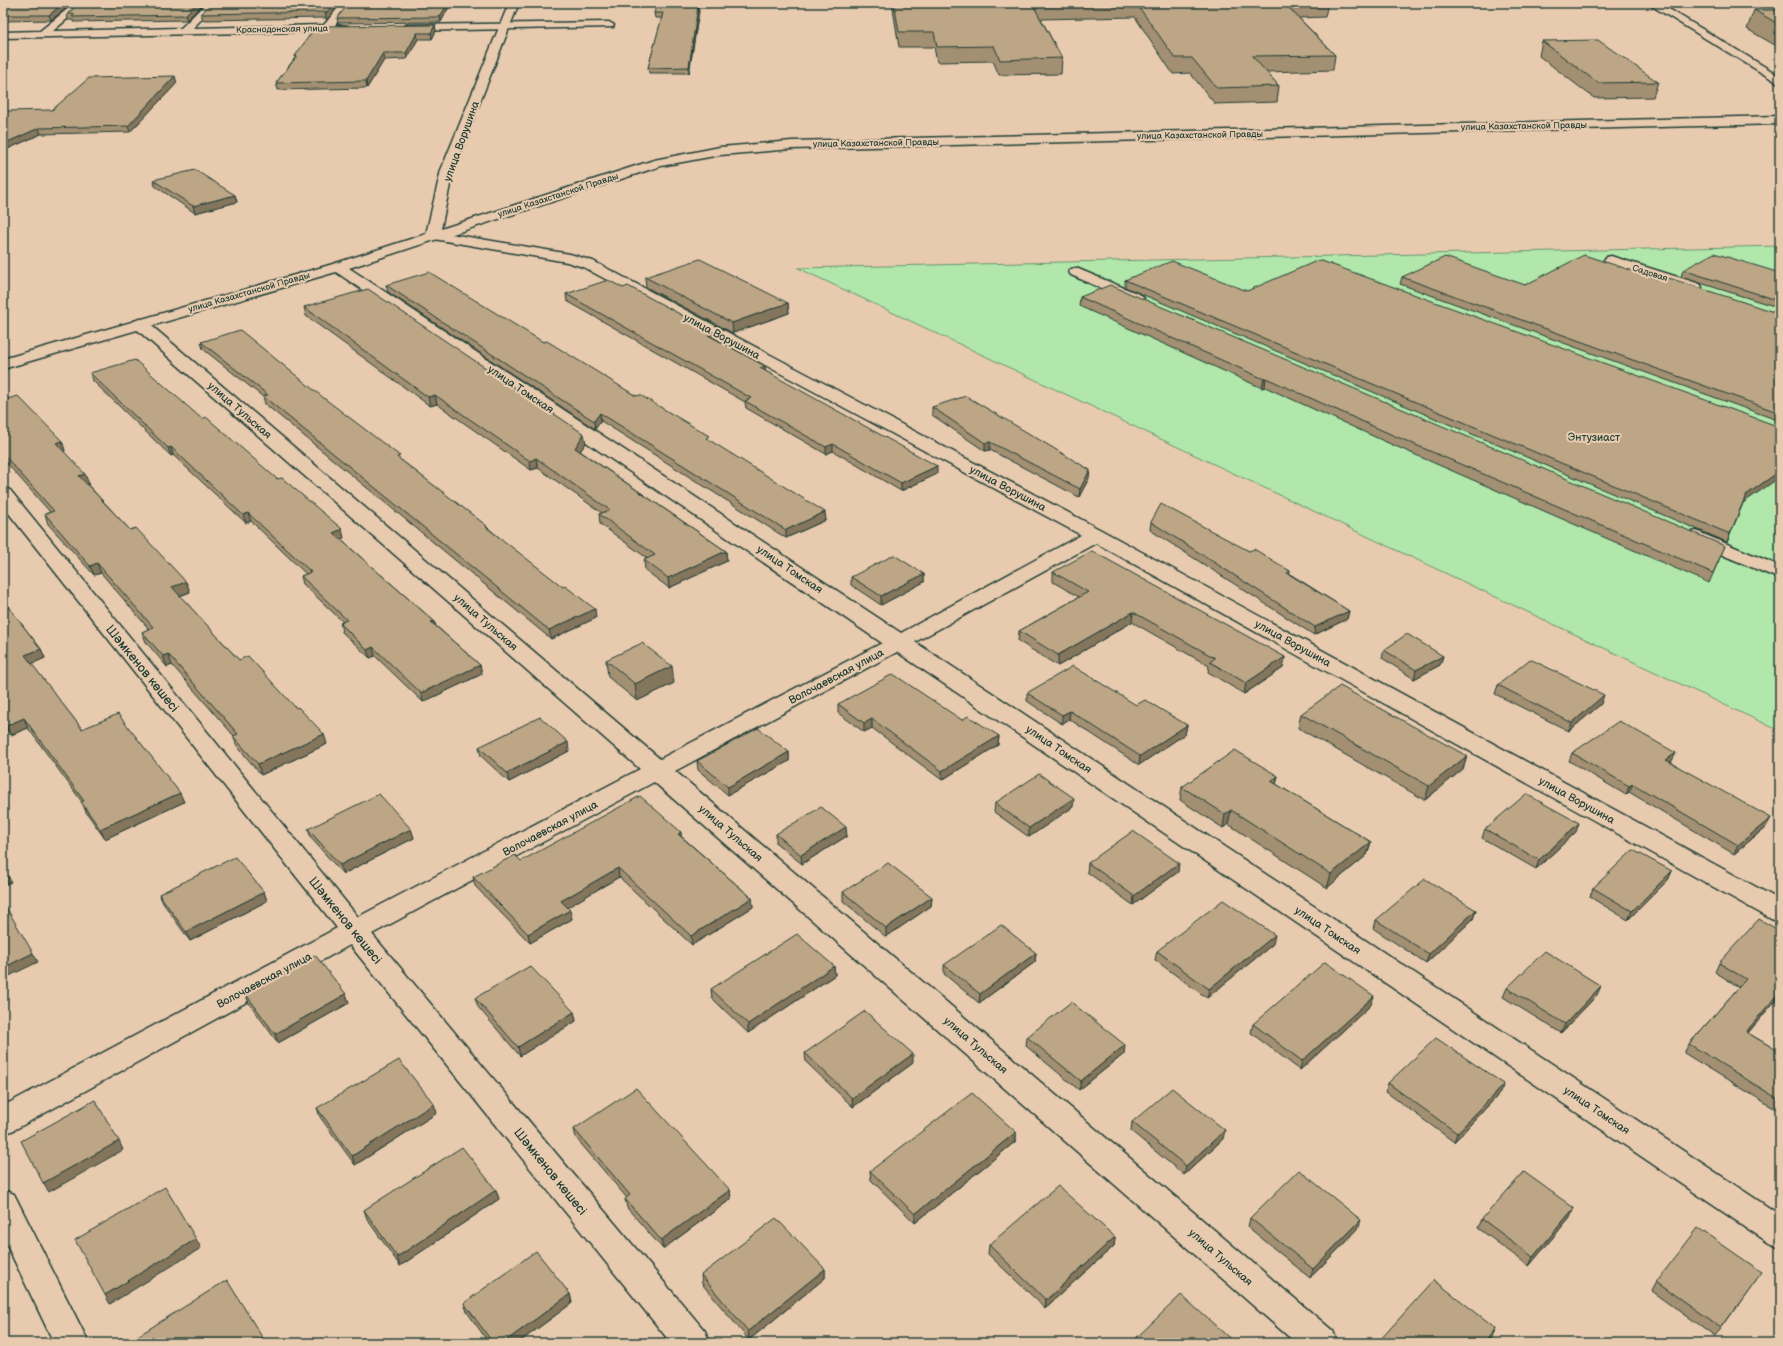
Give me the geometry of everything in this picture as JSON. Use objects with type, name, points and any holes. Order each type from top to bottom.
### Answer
[{"type":"street","points":[[42,35],[81,3]]},
{"type":"street","points":[[183,32],[212,3]]},
{"type":"street","points":[[327,28],[346,3]]},
{"type":"street","name":"улица Ворушина","points":[[514,3],[448,170],[433,235],[570,258],[588,264],[1096,535],[1780,912]]},
{"type":"street","points":[[1652,3],[1780,81]]},
{"type":"street","points":[[397,28],[609,25]]},
{"type":"street","name":"Краснодонская улица","points":[[3,36],[358,28]]},
{"type":"street","name":"улица Казахстанской Правды","points":[[3,364],[338,266],[658,162],[720,151],[792,145],[1780,120]]},
{"type":"street","name":"Садовая","points":[[1611,260],[1706,291]]},
{"type":"street","name":"улица Томская","points":[[338,266],[1780,1233]]},
{"type":"street","points":[[1076,272],[1150,304]]},
{"type":"street","name":"улица Тульская","points":[[140,324],[659,770],[1321,1343]]},
{"type":"street","name":"Шәмкенов көшесі","points":[[3,494],[354,931],[693,1343]]},
{"type":"street","points":[[1685,532],[1780,573]]},
{"type":"street","name":"Волочаевская улица","points":[[3,1121],[354,931],[900,642],[1096,535]]},
{"type":"street","points":[[3,1204],[72,1343]]},
{"type":"green space","name":"Энтузиаст","points":[[1780,246],[1780,731],[798,268]]},
{"type":"building","points":[[3,3],[64,3],[49,15],[3,15]]},
{"type":"building","points":[[80,3],[197,3],[185,15],[72,17],[75,14],[67,14]]},
{"type":"building","points":[[212,3],[334,3],[327,12],[201,14]]},
{"type":"building","points":[[349,3],[448,3],[440,17],[337,18]]},
{"type":"building","points":[[657,3],[689,3],[688,6],[698,6],[689,67],[648,68],[663,13],[654,13]]},
{"type":"building","points":[[894,3],[1136,3],[1033,5],[1062,58],[1000,60],[994,46],[937,47],[934,32],[899,32]]},
{"type":"building","points":[[1136,3],[1315,3],[1285,4],[1335,55],[1252,56],[1279,86],[1217,88],[1192,58],[1175,58]]},
{"type":"building","points":[[1754,10],[1780,10],[1780,25]]},
{"type":"building","points":[[435,25],[431,33],[417,33],[406,53],[383,53],[366,81],[276,83],[297,56],[295,56],[316,26]]},
{"type":"building","points":[[1598,40],[1658,82],[1598,83],[1542,41]]},
{"type":"building","points":[[175,76],[128,126],[39,128],[3,144],[3,113],[7,111],[52,110],[89,78]]},
{"type":"building","points":[[195,170],[235,195],[193,206],[153,180]]},
{"type":"building","points":[[1714,253],[1780,273],[1780,301],[1683,270]]},
{"type":"building","points":[[1584,255],[1664,281],[1669,278],[1780,314],[1780,413],[1402,277],[1445,257],[1525,285]]},
{"type":"building","points":[[700,259],[788,303],[732,323],[645,277]]},
{"type":"building","points":[[1319,260],[1780,427],[1780,471],[1746,495],[1730,534],[1125,280],[1172,261],[1247,291]]},
{"type":"building","points":[[429,272],[543,342],[547,341],[636,396],[640,395],[709,436],[706,438],[825,512],[786,530],[600,413],[594,421],[386,285]]},
{"type":"building","points":[[608,280],[623,288],[628,286],[715,333],[708,335],[765,366],[760,368],[937,466],[901,483],[833,444],[826,447],[745,401],[751,398],[566,294]]},
{"type":"building","points":[[1110,285],[1725,546],[1713,573],[1388,433],[1266,378],[1264,379],[1080,297]]},
{"type":"building","points":[[368,289],[584,434],[575,448],[726,551],[668,578],[644,560],[655,555],[599,514],[610,510],[536,458],[530,461],[435,395],[428,397],[304,307]]},
{"type":"building","points":[[240,330],[325,399],[400,456],[397,457],[487,526],[486,527],[563,587],[565,586],[595,609],[549,630],[263,396],[268,395],[201,342]]},
{"type":"building","points":[[135,360],[202,419],[206,417],[277,479],[282,478],[342,529],[333,533],[434,621],[431,622],[480,665],[421,693],[373,647],[367,650],[340,623],[347,620],[301,576],[311,572],[248,513],[243,515],[171,447],[168,448],[90,373]]},
{"type":"building","points":[[18,396],[62,441],[56,443],[85,474],[79,476],[130,530],[136,528],[186,582],[172,587],[239,660],[248,656],[296,708],[298,707],[324,734],[258,764],[233,736],[238,734],[168,654],[163,656],[142,632],[153,627],[97,563],[90,566],[45,514],[54,511],[3,454],[3,400]]},
{"type":"building","points":[[966,396],[1090,470],[1080,489],[990,442],[985,443],[932,407]]},
{"type":"building","points":[[1161,504],[1249,551],[1254,549],[1290,571],[1287,573],[1349,611],[1315,627],[1151,522]]},
{"type":"building","points":[[1092,551],[1285,657],[1246,683],[1210,662],[1215,658],[1133,612],[1058,655],[1019,631],[1088,592],[1053,572]]},
{"type":"building","points":[[894,555],[924,574],[881,596],[851,577]]},
{"type":"building","points":[[3,600],[41,649],[25,655],[82,729],[118,714],[180,793],[100,829],[81,802],[84,801],[24,718],[6,726],[3,721]]},
{"type":"building","points":[[1407,634],[1443,656],[1416,670],[1384,650]]},
{"type":"building","points":[[642,643],[672,666],[635,684],[606,660]]},
{"type":"building","points":[[1530,659],[1604,695],[1572,723],[1498,685]]},
{"type":"building","points":[[1073,666],[1136,705],[1145,700],[1187,725],[1140,756],[1070,711],[1062,715],[1027,693]]},
{"type":"building","points":[[893,674],[962,720],[968,716],[999,736],[942,771],[872,719],[864,723],[838,704]]},
{"type":"building","points":[[1340,686],[1467,756],[1429,786],[1301,714]]},
{"type":"building","points":[[540,717],[568,742],[507,773],[479,747]]},
{"type":"building","points":[[1619,721],[1676,753],[1666,760],[1771,818],[1738,845],[1633,784],[1629,786],[1572,753]]},
{"type":"building","points":[[758,728],[789,752],[728,787],[697,761]]},
{"type":"building","points":[[1235,750],[1278,776],[1271,781],[1371,842],[1331,874],[1231,810],[1225,814],[1182,787]]},
{"type":"building","points":[[1039,774],[1074,798],[1029,828],[995,803]]},
{"type":"building","points":[[379,794],[411,829],[340,865],[308,829]]},
{"type":"building","points":[[1526,794],[1579,823],[1539,860],[1485,829]]},
{"type":"building","points":[[640,796],[681,832],[678,834],[752,898],[691,936],[618,868],[561,901],[570,910],[528,934],[473,877],[515,855],[521,861]]},
{"type":"building","points":[[821,807],[846,827],[801,855],[776,834]]},
{"type":"building","points":[[1133,831],[1179,863],[1134,896],[1088,863]]},
{"type":"building","points":[[1633,850],[1672,871],[1632,911],[1593,888]]},
{"type":"building","points":[[235,857],[264,892],[186,932],[159,894]]},
{"type":"building","points":[[888,863],[932,897],[886,928],[843,892]]},
{"type":"building","points":[[3,867],[7,873],[3,875]]},
{"type":"building","points":[[1425,879],[1476,910],[1429,954],[1376,920]]},
{"type":"building","points":[[1223,900],[1275,935],[1209,989],[1157,951]]},
{"type":"building","points":[[3,902],[33,953],[3,968]]},
{"type":"building","points":[[1759,919],[1780,931],[1780,991],[1746,1032],[1780,1052],[1780,1100],[1689,1044],[1746,979],[1719,963]]},
{"type":"building","points":[[1001,925],[1036,953],[980,994],[944,965]]},
{"type":"building","points":[[797,934],[834,966],[748,1024],[711,989]]},
{"type":"building","points":[[1545,951],[1601,986],[1565,1024],[1507,988]]},
{"type":"building","points":[[315,955],[346,994],[275,1034],[245,993]]},
{"type":"building","points":[[1325,962],[1374,996],[1302,1061],[1253,1024]]},
{"type":"building","points":[[530,966],[574,1012],[518,1047],[475,998]]},
{"type":"building","points":[[1071,1002],[1125,1045],[1081,1081],[1027,1037]]},
{"type":"building","points":[[865,1011],[913,1054],[852,1098],[805,1053]]},
{"type":"building","points":[[1436,1038],[1504,1084],[1457,1133],[1388,1083]]},
{"type":"building","points":[[399,1060],[434,1104],[352,1156],[317,1108]]},
{"type":"building","points":[[636,1088],[730,1190],[661,1240],[625,1199],[630,1195],[574,1129]]},
{"type":"building","points":[[1172,1088],[1225,1130],[1186,1166],[1132,1122]]},
{"type":"building","points":[[972,1093],[1016,1132],[915,1214],[870,1171]]},
{"type":"building","points":[[95,1100],[119,1141],[43,1183],[21,1141]]},
{"type":"building","points":[[462,1147],[496,1190],[397,1257],[364,1210]]},
{"type":"building","points":[[1299,1170],[1361,1220],[1313,1269],[1250,1218]]},
{"type":"building","points":[[1524,1172],[1574,1208],[1533,1257],[1482,1219]]},
{"type":"building","points":[[1058,1186],[1115,1237],[1046,1300],[989,1245]]},
{"type":"building","points":[[165,1187],[196,1239],[105,1295],[75,1240]]},
{"type":"building","points":[[776,1218],[825,1269],[748,1331],[701,1275]]},
{"type":"building","points":[[1698,1228],[1762,1272],[1721,1328],[1656,1282]]},
{"type":"building","points":[[536,1251],[570,1294],[503,1343],[493,1343],[464,1303]]},
{"type":"building","points":[[227,1280],[262,1337],[253,1343],[135,1343],[133,1339]]},
{"type":"building","points":[[1434,1280],[1496,1328],[1484,1343],[1383,1343],[1380,1340]]},
{"type":"building","points":[[1181,1295],[1235,1343],[1131,1343]]}]
